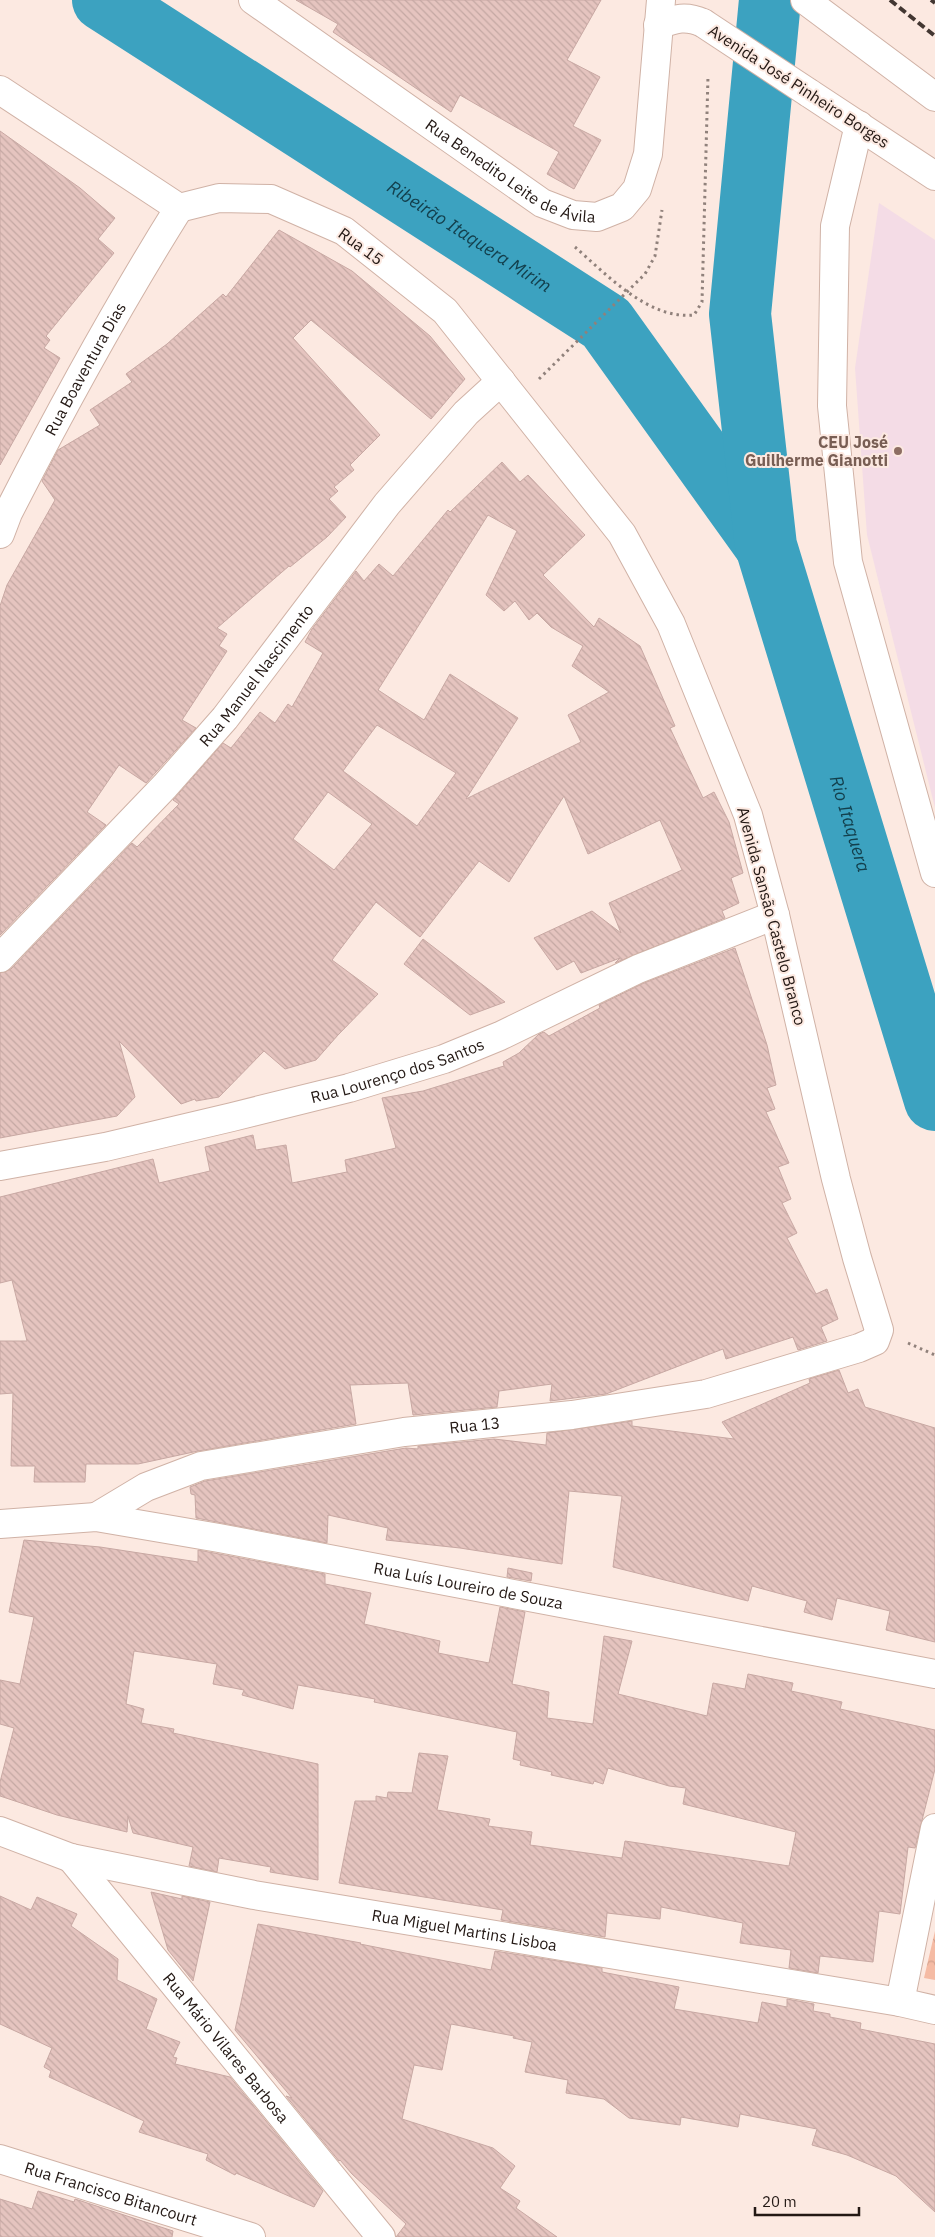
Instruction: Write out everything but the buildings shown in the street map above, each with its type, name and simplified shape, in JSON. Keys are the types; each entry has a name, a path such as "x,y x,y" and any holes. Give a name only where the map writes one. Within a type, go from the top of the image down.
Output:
{"street":[{"name":"Rua Benedito Leite de Ávila","path":"254,0 542,203 573,215 597,217 622,207 638,189 648,154 660,13"},
{"path":"810,4 935,97"},
{"name":"Avenida José Pinheiro Borges","path":"660,13 692,18 703,22 935,176"},
{"path":"0,90 178,208"},
{"path":"859,126 835,226 832,406 848,562 935,873"},
{"name":"Rua 15","path":"178,208 219,198 271,199 344,231 445,311 501,381"},
{"name":"Rua Boaventura Dias","path":"3,519 116,310 178,208"},
{"name":"Avenida Sansão Castelo Branco","path":"501,381 622,534 671,624 748,815 775,914 836,1179 879,1330 875,1341 859,1348"},
{"name":"Rua Manuel Nascimento","path":"0,958 165,786 224,718 387,504 466,413 501,381"},
{"name":"Rua Lourenço dos Santos","path":"0,1166 105,1147 232,1117 349,1088 444,1059 500,1036 638,969 775,914"},
{"name":"Rua 13","path":"96,1517 146,1487 201,1466 404,1432 572,1415 706,1394 859,1348"},
{"name":"Rua Luís Loureiro de Souza","path":"0,1524 96,1517 219,1538 935,1674"},
{"path":"900,2002 935,1828"},
{"name":"Rua Miguel Martins Lisboa","path":"0,1831 70,1858 254,1895 900,2002 935,2010"},
{"name":"Rua Mário Vilares Barbosa","path":"70,1858 381,2237"},
{"name":"Rua Francisco Bitancourt","path":"0,2159 251,2237"}],"path":[{"path":"573,215 572,245 627,293 657,308 681,317 694,315 702,302 708,76"},
{"path":"557,362 645,274 655,256 660,235 662,206"}],"shaded area":[{"name":"CEU José Guilherme Gianotti","path":"879,203 935,240 935,808 867,535 855,368"}],"green space":[{"path":"935,1931 935,1980 924,1978"}],"waterway":[{"name":"Ribeirão Itaquera Mirim","path":"103,0 606,323 763,542"},
{"name":"Rio Itaquera","path":"770,0 740,314 766,546 935,1100"}],"railway":[{"path":"890,0 935,36"},
{"path":"931,0 935,3"}],"place":[{"name":"CEU José Guilherme Gianotti","path":"898,451"}]}
